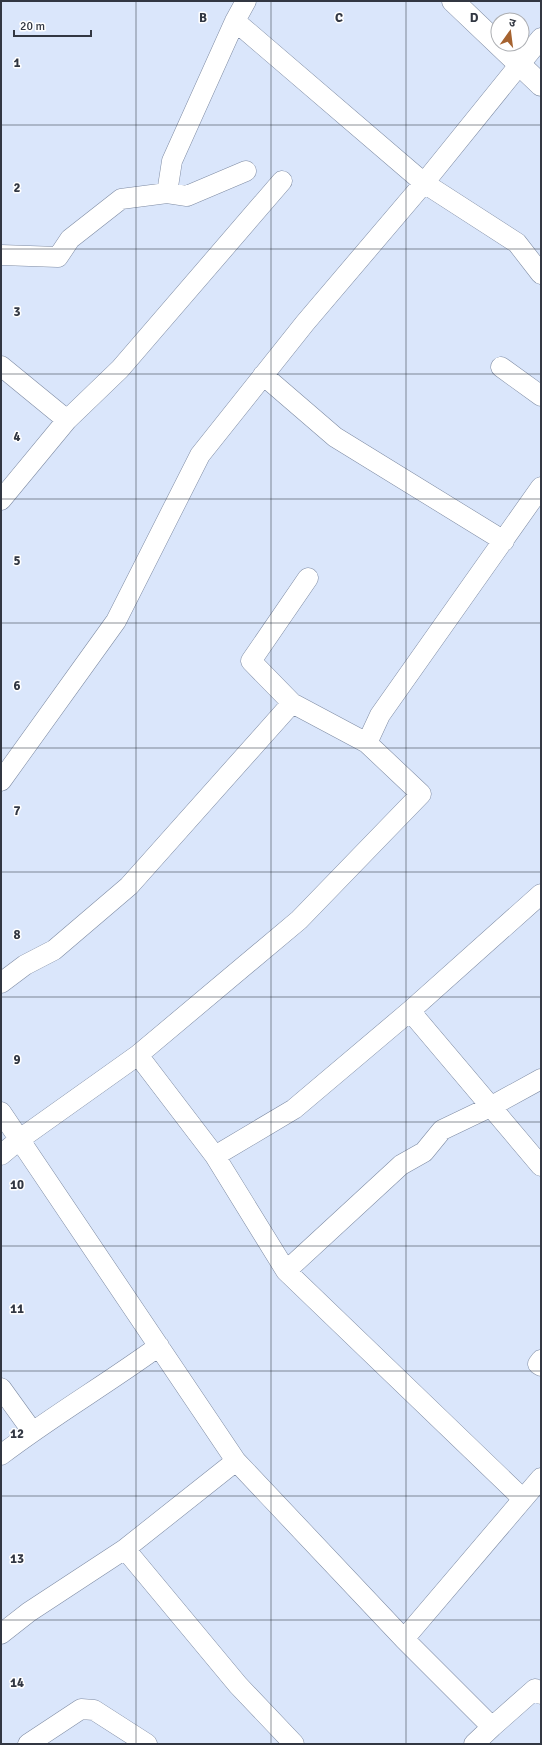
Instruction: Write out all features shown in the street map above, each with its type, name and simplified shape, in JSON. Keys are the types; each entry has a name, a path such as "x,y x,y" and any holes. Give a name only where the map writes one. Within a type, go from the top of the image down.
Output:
{"street":[{"path":"167,193 172,161 235,21 246,1"},
{"path":"453,1 541,85"},
{"path":"235,21 424,183 517,243 541,274"},
{"path":"1,781 116,621 200,455 305,322 424,183 541,38"},
{"path":"1,255 58,257 70,239 121,198 167,193 187,196 246,171"},
{"path":"1,500 67,420 120,369 282,181"},
{"path":"1,366 67,420"},
{"path":"501,367 541,396"},
{"path":"263,376 335,437 504,541"},
{"path":"367,743 380,714 541,487"},
{"path":"1,1154 138,1055 299,920 421,794 367,743 292,703 251,661 308,578"},
{"path":"1,983 25,965 54,950 130,886 292,703"},
{"path":"215,1156 294,1109 410,1011 541,894"},
{"path":"410,1011 541,1166"},
{"path":"138,1055 215,1156 286,1271 523,1499"},
{"path":"286,1271 401,1165 424,1152 442,1130 490,1107 541,1079"},
{"path":"1,1112 236,1460 404,1639 492,1727"},
{"path":"1,1455 32,1431 122,1373 159,1346"},
{"path":"541,1360 538,1364 541,1366"},
{"path":"1,1388 32,1431"},
{"path":"1,1634 29,1612 125,1549 236,1460"},
{"path":"404,1639 541,1478"},
{"path":"125,1549 238,1685 294,1744"},
{"path":"474,1744 535,1689 541,1694"},
{"path":"28,1744 81,1709 94,1710 146,1744"}]}
